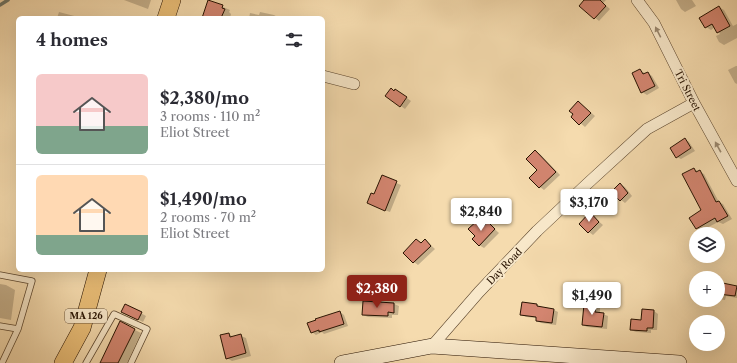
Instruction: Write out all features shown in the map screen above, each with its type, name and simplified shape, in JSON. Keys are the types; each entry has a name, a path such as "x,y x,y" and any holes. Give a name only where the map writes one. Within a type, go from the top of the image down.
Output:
{"main road":[{"path":"167,16 172,0"},
{"name":"MA 126","path":"66,360 82,328 97,272"}],"street":[{"name":"Tri Street","path":"637,0 654,22 694,103 737,181"},
{"path":"325,77 354,84"},
{"name":"Day Road","path":"432,346 484,286 537,231 647,128 694,103"},
{"path":"342,363 432,346 679,363"}],"lane":[{"path":"0,275 32,280 18,329 2,363"},
{"path":"86,363 114,314 147,329 131,363"},
{"path":"0,326 18,329"}],"building":[{"path":"208,0 223,5 222,8 225,9 222,16 203,16"},
{"path":"584,0 600,0 606,6 594,19 579,6"},
{"path":"719,6 730,26 717,33 712,24 705,28 699,18"},
{"path":"640,69 643,74 648,72 655,86 641,93 632,73"},
{"path":"391,88 407,97 400,107 385,96"},
{"path":"578,101 591,113 579,125 571,117 573,114 569,111"},
{"path":"685,138 691,148 676,158 670,148"},
{"path":"535,150 556,172 539,188 529,178 537,170 526,159"},
{"path":"694,168 696,172 700,170 716,202 719,201 728,216 717,222 715,218 699,227 695,227 689,218 701,210 682,174"},
{"path":"382,175 397,181 385,211 367,203 371,193 374,194"},
{"path":"620,183 628,193 620,201 611,192"},
{"path":"590,212 599,222 588,233 579,224"},
{"path":"478,220 484,226 488,222 495,229 479,246 472,239 475,236 468,229"},
{"path":"416,239 421,243 425,239 431,246 413,263 403,253"},
{"path":"725,283 737,286 735,296 725,295"},
{"path":"363,301 394,303 394,313 388,312 388,316 362,315"},
{"path":"522,302 537,304 537,306 554,309 552,323 536,321 536,317 520,315"},
{"path":"125,304 142,312 138,320 121,312"},
{"path":"584,304 596,305 595,312 604,313 602,327 582,325"},
{"path":"642,309 654,310 653,328 647,328 647,331 630,330 631,319 641,320"},
{"path":"340,311 344,324 311,333 307,323"},
{"path":"120,321 135,329 118,363 100,363"},
{"path":"229,333 230,337 241,334 246,353 226,359 220,335"}],"waterway":[{"path":"0,5 8,0"}]}
